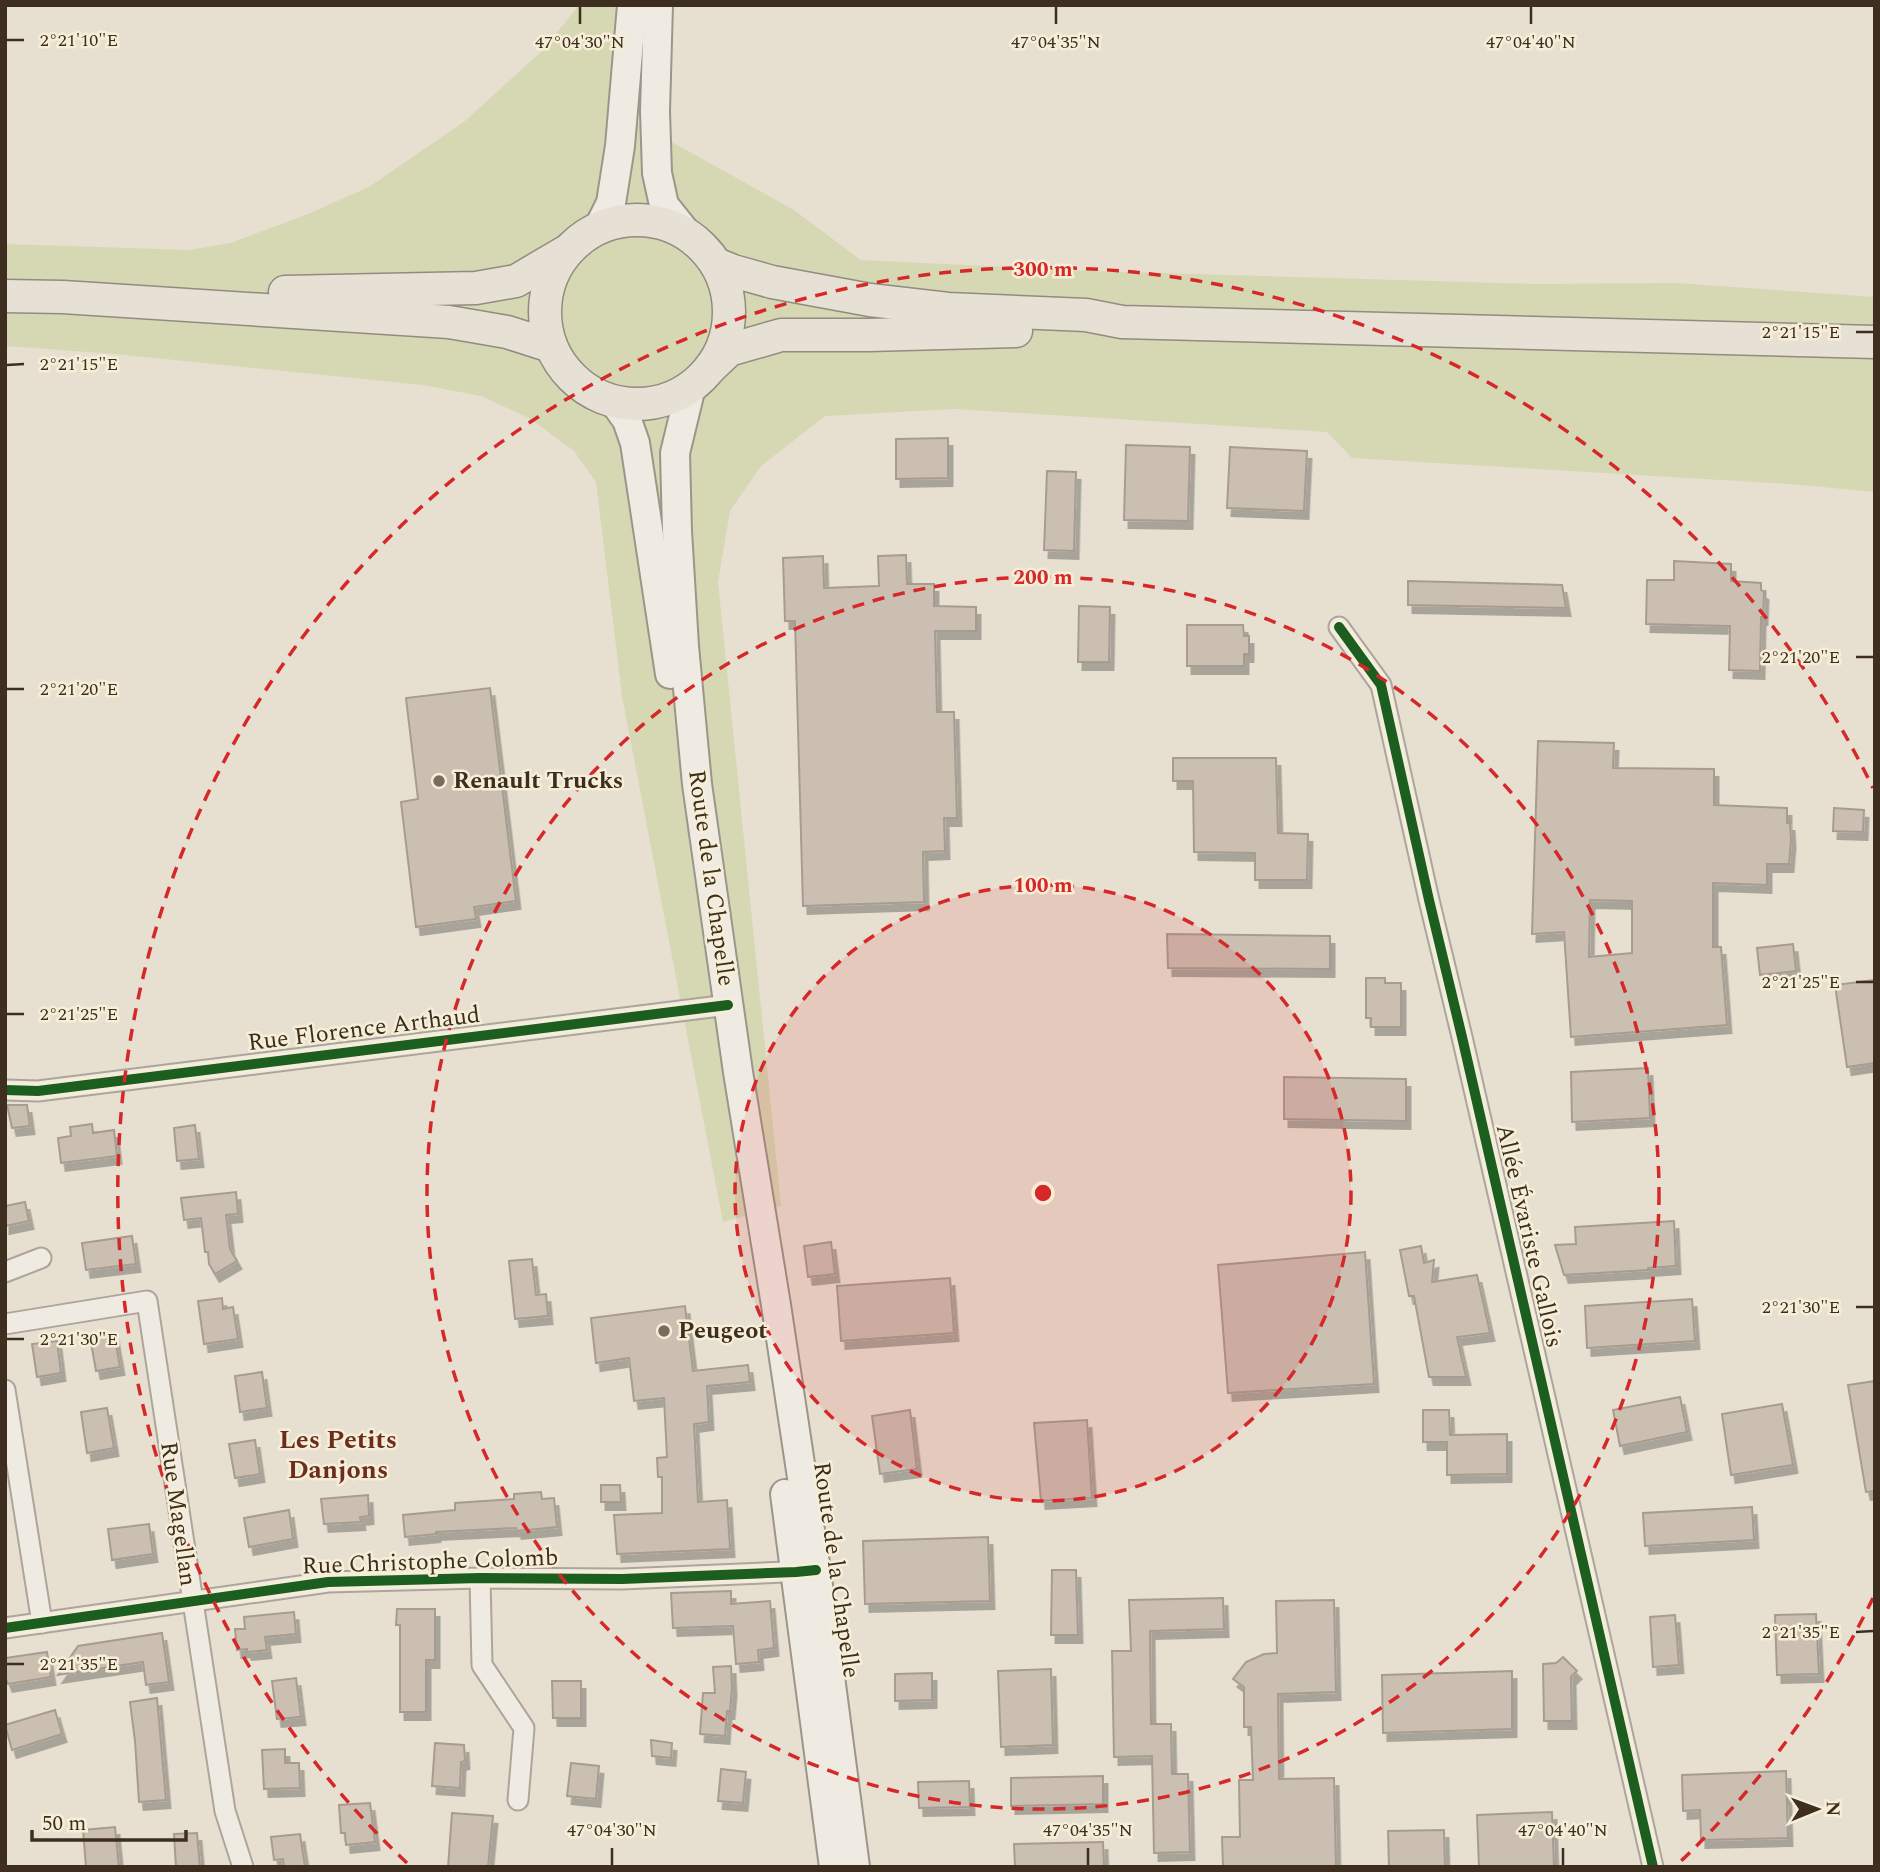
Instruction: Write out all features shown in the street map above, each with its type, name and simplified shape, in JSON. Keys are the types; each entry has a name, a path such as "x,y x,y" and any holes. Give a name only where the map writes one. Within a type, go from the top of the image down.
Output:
{"main road":[{"path":"599,227 611,203 620,146 632,5"},
{"path":"658,5 657,173 664,205 688,235 704,248 716,264 727,289 729,316 724,343 701,377"},
{"path":"5,296 476,288 516,281 566,251 599,227 629,219 660,222 688,235"},
{"path":"566,251 553,272 546,296 545,321 551,346 566,371 587,390 614,402 641,404 667,399 701,377 730,350 781,335 1071,329 1122,322 1875,342"},
{"path":"716,264 772,282 870,300 948,309 1086,315 1122,322"},
{"path":"63,297 449,322 507,332 551,346"},
{"name":"Route de la Chapelle","path":"701,377 675,453 677,531 697,784 722,1006"},
{"name":"Route de la Chapelle","path":"614,402 627,420 641,475 806,1571 855,1867"},
{"name":"Route de la Chapelle","path":"806,1571 834,1867"}],"street":[{"name":"Allée Évariste Gallois","path":"1339,627 1381,685 1653,1867"},
{"name":"Rue Florence Arthaud","path":"5,1090 38,1091 722,1006"},
{"path":"5,1272 41,1258"},
{"name":"Rue Magellan","path":"5,1324 147,1301 225,1811 243,1867"},
{"path":"5,1390 42,1623"},
{"name":"Rue Christophe Colomb","path":"5,1629 328,1581 622,1578 806,1571"},
{"path":"480,1578 482,1665 524,1728 518,1800"}],"green space":[{"path":"579,5 626,5 618,112 794,210 861,260 1091,271 1536,284 1675,283 1875,297 1875,492 1790,484 1352,458 1327,432 955,409 825,416 761,466 730,511 718,582 781,1206 723,1222 622,696 596,482 574,451 529,418 481,396 423,385 115,354 5,346 5,244 190,250 231,243 308,214 369,187 465,121 543,50"}],"building":[{"path":"948,438 948,478 896,479 896,439"},
{"path":"1126,445 1190,447 1188,521 1124,520"},
{"path":"1230,447 1307,451 1304,511 1227,508"},
{"path":"1047,471 1076,472 1074,551 1044,550"},
{"path":"906,555 907,584 934,584 934,606 976,607 976,631 935,631 937,712 954,712 957,818 944,818 945,851 923,852 924,902 803,906 795,621 785,621 783,558 823,556 824,588 879,586 878,556"},
{"path":"1674,561 1731,564 1731,581 1761,583 1761,590 1764,592 1760,671 1729,670 1730,626 1646,624 1647,580 1674,580"},
{"path":"1408,581 1562,585 1566,608 1408,605"},
{"path":"1079,606 1110,607 1109,662 1078,662"},
{"path":"1187,625 1243,625 1244,636 1249,636 1249,654 1244,654 1244,666 1187,666"},
{"path":"490,688 516,901 474,907 476,919 416,927 401,802 418,799 406,698"},
{"path":"1538,741 1614,743 1613,768 1714,769 1714,805 1787,808 1791,840 1789,864 1767,864 1767,885 1713,883 1713,947 1721,947 1727,1025 1571,1037 1564,932 1532,934","holes":["1590,900 1632,901 1632,953 1589,957"]},
{"path":"1173,758 1276,758 1278,833 1308,834 1307,880 1255,880 1255,853 1194,852 1193,781 1173,781"},
{"path":"1834,808 1864,810 1863,832 1833,831"},
{"path":"1167,934 1330,936 1330,969 1168,968"},
{"path":"1793,944 1796,971 1760,975 1757,948"},
{"path":"1366,978 1385,978 1385,983 1401,983 1401,1027 1371,1027 1371,1018 1366,1018"},
{"path":"1875,980 1875,1063 1847,1067 1835,985"},
{"path":"1648,1068 1650,1118 1572,1122 1571,1072"},
{"path":"1284,1077 1406,1079 1406,1121 1284,1119"},
{"path":"7,1105 27,1105 30,1126 12,1128"},
{"path":"92,1124 93,1133 114,1130 117,1156 61,1163 58,1138 71,1136 70,1127"},
{"path":"195,1125 199,1159 177,1161 174,1128"},
{"path":"236,1192 238,1214 226,1215 230,1249 237,1261 215,1274 209,1264 208,1252 205,1252 201,1218 184,1220 181,1198"},
{"path":"25,1202 29,1221 5,1226 5,1206"},
{"path":"1674,1221 1676,1266 1564,1275 1555,1245 1576,1244 1575,1227"},
{"path":"132,1236 136,1264 86,1270 82,1243"},
{"path":"831,1242 835,1274 808,1277 804,1246"},
{"path":"1421,1246 1424,1263 1434,1260 1432,1282 1477,1275 1490,1333 1457,1337 1466,1377 1429,1377 1414,1296 1409,1296 1400,1250"},
{"path":"1365,1252 1374,1384 1228,1393 1218,1265"},
{"path":"532,1259 536,1295 546,1294 548,1316 515,1319 509,1261"},
{"path":"950,1278 954,1333 841,1341 837,1286"},
{"path":"222,1298 223,1309 233,1307 238,1339 204,1344 198,1301"},
{"path":"1692,1299 1695,1341 1587,1348 1585,1306"},
{"path":"685,1306 693,1371 748,1365 750,1382 707,1386 709,1422 694,1424 698,1502 727,1500 730,1549 617,1554 614,1515 662,1513 662,1477 658,1477 657,1458 667,1457 664,1398 634,1401 629,1358 596,1363 591,1318"},
{"path":"114,1333 120,1367 96,1371 90,1337"},
{"path":"57,1341 61,1373 37,1377 32,1344"},
{"path":"262,1372 267,1408 240,1412 235,1376"},
{"path":"1875,1381 1875,1491 1866,1492 1848,1385"},
{"path":"1680,1397 1687,1432 1620,1446 1613,1410"},
{"path":"1782,1404 1793,1465 1731,1475 1722,1414"},
{"path":"107,1408 114,1448 87,1453 81,1412"},
{"path":"910,1410 917,1469 880,1474 872,1416"},
{"path":"1423,1410 1449,1410 1450,1435 1507,1434 1507,1474 1447,1475 1447,1442 1423,1442"},
{"path":"1087,1420 1092,1498 1041,1501 1034,1423"},
{"path":"255,1440 260,1474 235,1478 229,1444"},
{"path":"601,1485 620,1485 621,1502 601,1502"},
{"path":"541,1492 542,1499 554,1498 557,1527 517,1531 516,1528 436,1532 405,1537 403,1515 455,1510 455,1503 514,1499 514,1494"},
{"path":"368,1495 369,1516 360,1517 361,1522 324,1524 321,1499"},
{"path":"1752,1507 1754,1540 1645,1546 1643,1513"},
{"path":"289,1510 293,1539 249,1547 244,1518"},
{"path":"149,1524 153,1554 112,1560 108,1529"},
{"path":"988,1537 990,1601 865,1604 863,1541"},
{"path":"1052,1570 1076,1570 1078,1635 1051,1635"},
{"path":"731,1591 731,1604 770,1601 774,1648 758,1650 759,1662 736,1664 733,1626 673,1628 671,1593"},
{"path":"1223,1598 1224,1629 1150,1631 1151,1724 1171,1724 1172,1774 1188,1774 1190,1852 1154,1853 1152,1756 1114,1757 1112,1651 1131,1651 1129,1600"},
{"path":"1334,1600 1336,1692 1278,1694 1279,1779 1334,1778 1336,1867 1223,1867 1222,1837 1240,1837 1239,1780 1253,1780 1251,1727 1244,1727 1244,1687 1233,1679 1246,1662 1264,1654 1277,1653 1276,1601"},
{"path":"397,1609 435,1609 435,1660 426,1660 426,1712 400,1712 400,1625 396,1625"},
{"path":"294,1612 296,1634 265,1637 267,1650 237,1650 235,1629 245,1629 244,1617"},
{"path":"1816,1614 1819,1674 1777,1675 1775,1615"},
{"path":"1675,1615 1679,1665 1653,1667 1650,1617"},
{"path":"162,1633 169,1682 146,1685 143,1662 58,1675 78,1646"},
{"path":"47,1652 51,1677 8,1684 5,1658"},
{"path":"1563,1657 1577,1671 1571,1677 1572,1721 1544,1721 1543,1664 1556,1663"},
{"path":"731,1666 732,1688 725,1736 700,1734 703,1693 715,1693 713,1667"},
{"path":"1051,1669 1053,1745 1001,1747 998,1671"},
{"path":"1512,1671 1512,1729 1383,1733 1382,1675"},
{"path":"932,1673 932,1700 895,1701 895,1674"},
{"path":"296,1678 301,1717 277,1719 272,1681"},
{"path":"552,1681 581,1681 581,1718 553,1718"},
{"path":"157,1698 166,1800 139,1802 130,1702"},
{"path":"55,1710 62,1734 12,1750 5,1725"},
{"path":"651,1740 672,1743 671,1758 652,1756"},
{"path":"435,1743 464,1745 465,1761 461,1762 460,1788 432,1786"},
{"path":"285,1749 285,1763 299,1763 300,1788 264,1789 262,1750"},
{"path":"571,1763 599,1766 596,1799 567,1796"},
{"path":"721,1769 746,1772 743,1803 718,1801"},
{"path":"1786,1771 1788,1838 1701,1840 1700,1810 1683,1811 1682,1775"},
{"path":"1103,1776 1103,1804 1011,1806 1011,1778"},
{"path":"969,1781 970,1807 919,1808 918,1782"},
{"path":"370,1803 375,1842 346,1845 345,1833 341,1833 339,1805"},
{"path":"1552,1812 1554,1867 1479,1867 1477,1815"},
{"path":"452,1813 493,1816 488,1867 448,1867"},
{"path":"115,1827 119,1867 86,1867 83,1830"},
{"path":"1444,1830 1445,1867 1389,1867 1388,1831"},
{"path":"197,1833 200,1867 176,1867 174,1834"},
{"path":"300,1834 305,1867 284,1867 283,1859 274,1860 271,1837"},
{"path":"1103,1842 1104,1867 1015,1867 1014,1844"}],"cycle path":[{"path":"1339,627 1381,685 1653,1867"},
{"path":"5,1090 38,1091 728,1005"},
{"path":"5,1628 328,1582 480,1578 622,1579 816,1570"}],"place":[{"name":"Renault Trucks","path":"439,781"},
{"name":"Peugeot","path":"664,1331"}],"district":[{"name":"Les Petits Danjons","path":"338,1455"}]}
